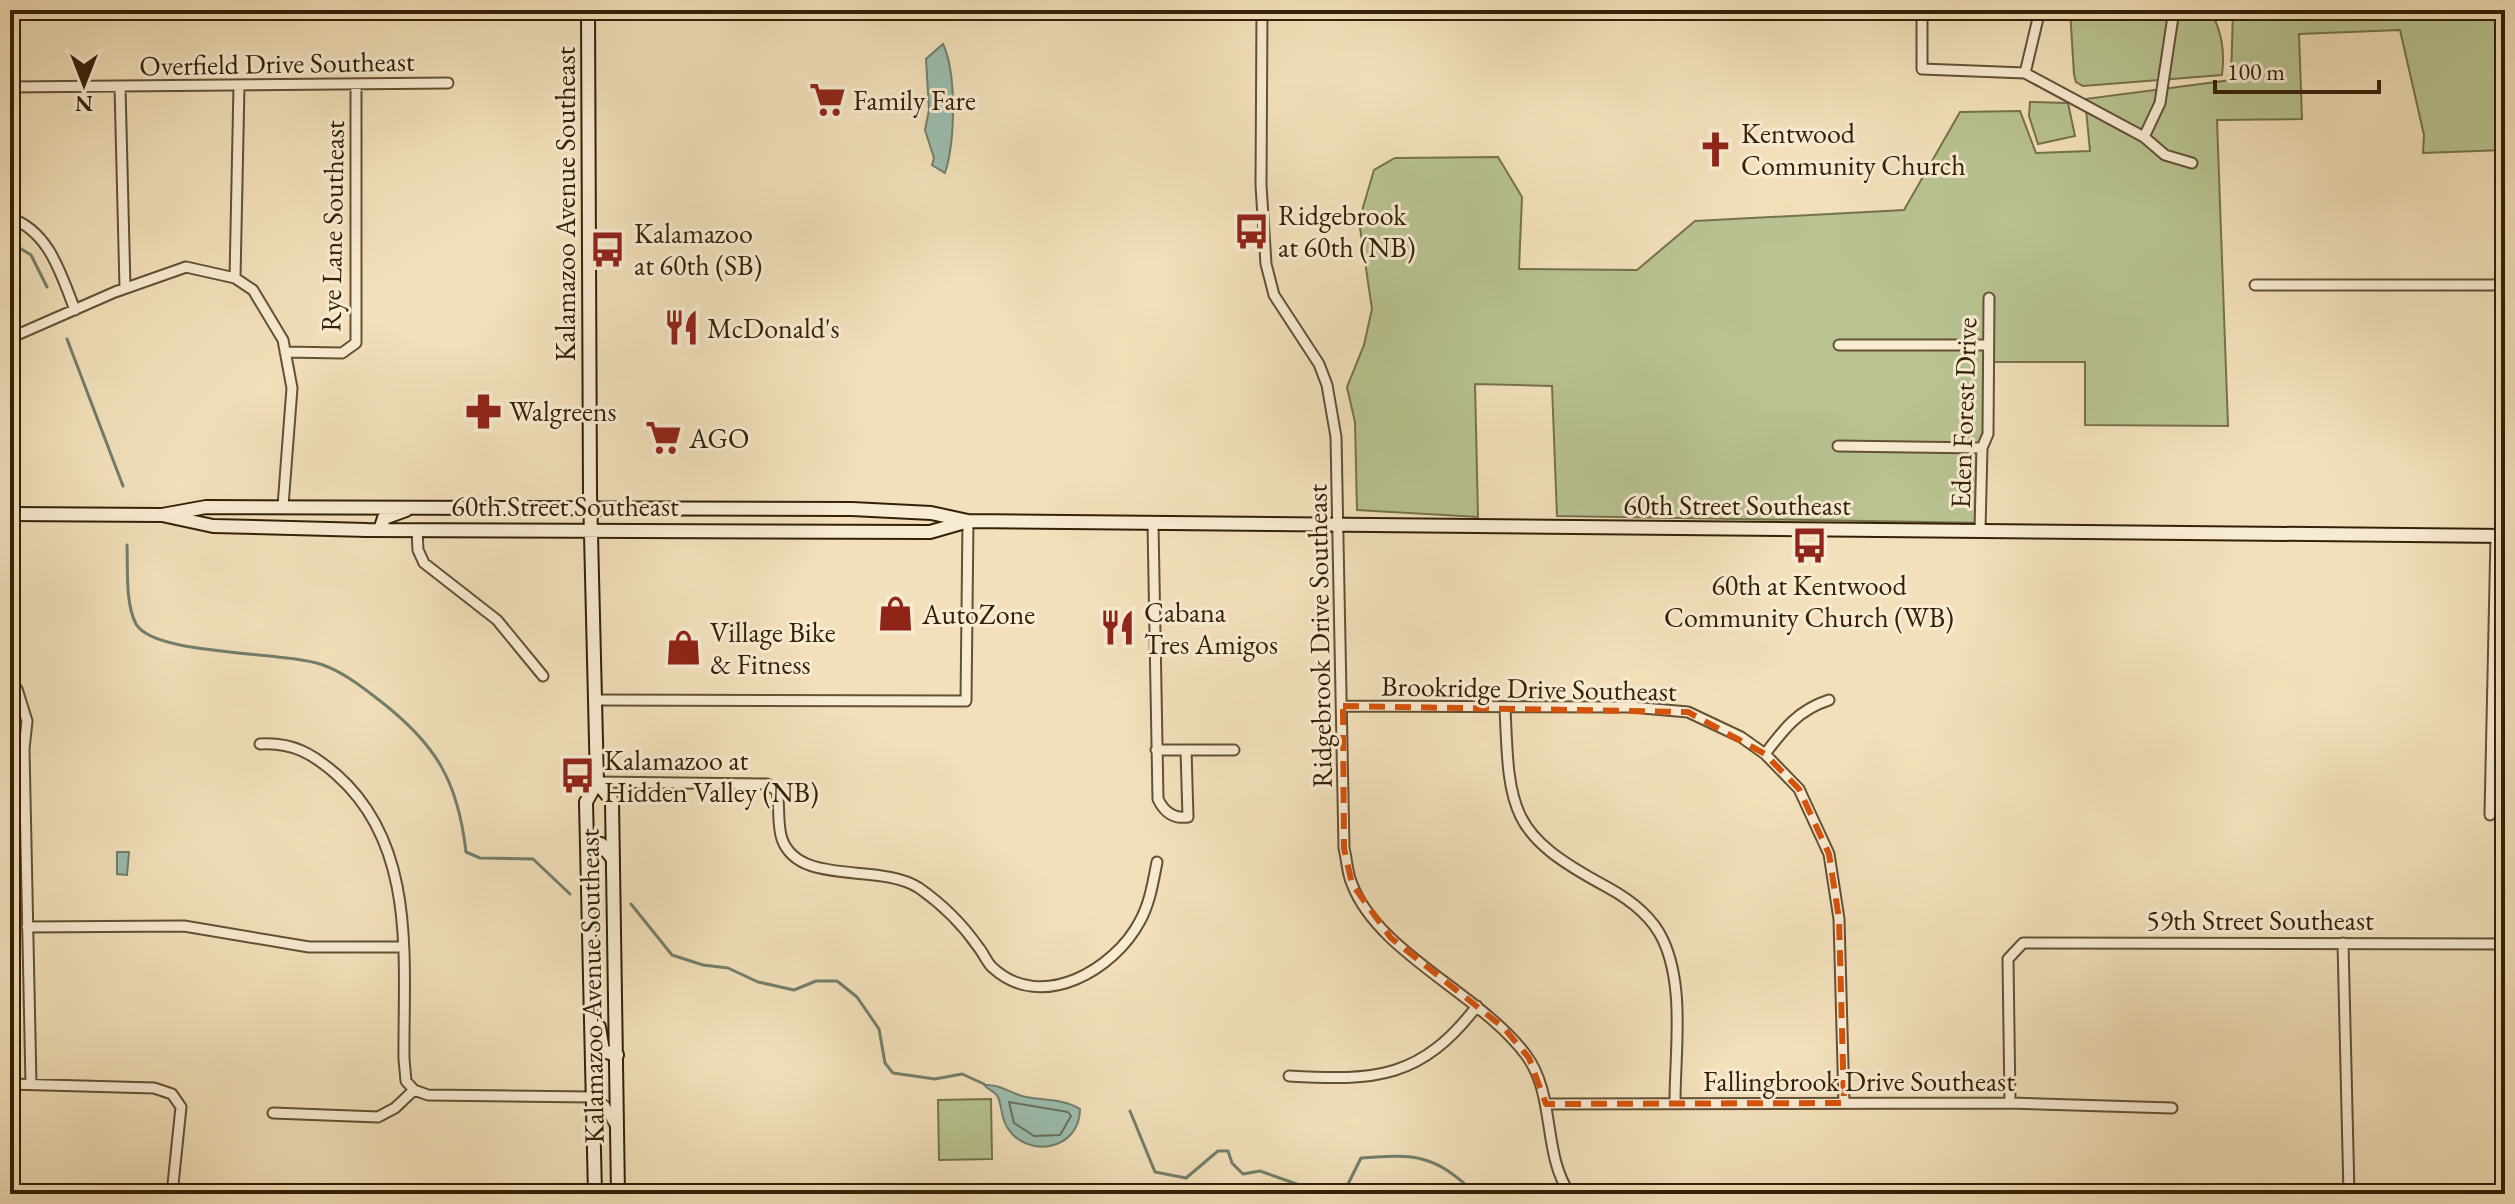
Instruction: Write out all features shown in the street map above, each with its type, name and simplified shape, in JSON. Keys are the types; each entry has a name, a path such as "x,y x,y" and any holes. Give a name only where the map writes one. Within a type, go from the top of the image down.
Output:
{"main road":[{"name":"Kalamazoo Avenue Southeast","path":"588,10 590,506 597,782 586,802 595,1194"},
{"path":"380,530 384,518 420,505"},
{"name":"60th Street Southeast","path":"10,514 162,515 206,507 590,506 795,508 931,513 968,521 1153,524 2500,536"},
{"path":"774,531 788,524 795,508"},
{"name":"60th Street Southeast","path":"162,515 213,526 380,530 930,532 968,521"},
{"name":"Kalamazoo Avenue Southeast","path":"597,782 612,801 618,1194"},
{"path":"587,843 601,844 613,859"},
{"path":"590,965 598,983 601,1048 607,1054 617,1055"}],"street":[{"path":"10,11 57,10"},
{"name":"Ridgebrook Drive Southeast","path":"1262,10 1262,235 1274,295 1319,364 1327,385 1336,437 1344,848 1352,884 1371,917 1391,938 1504,1028 1529,1058 1546,1104 1562,1182 1570,1194"},
{"path":"1922,10 1922,69 2025,73 2144,137 2165,155 2192,163"},
{"path":"2025,73 2040,10"},
{"path":"2144,137 2160,103 2174,10"},
{"name":"Overfield Drive Southeast","path":"10,87 448,83"},
{"name":"Rye Lane Southeast","path":"285,352 342,353 356,343 356,85"},
{"path":"235,278 239,86"},
{"path":"120,87 125,288"},
{"path":"10,218 24,222 42,239 75,310"},
{"path":"10,338 125,288 186,267 235,278 253,290 283,340 292,388 283,506"},
{"path":"2255,285 2505,285"},
{"name":"Eden Forest Drive","path":"1980,530 1982,448 1988,434 1989,298"},
{"path":"1839,345 1988,345"},
{"path":"1838,446 1982,448"},
{"path":"595,700 966,701 968,521"},
{"path":"1153,524 1158,799 1162,808 1181,818 1188,817 1186,750"},
{"path":"417,530 418,550 424,563 497,620 543,676"},
{"path":"2490,815 2500,536"},
{"path":"10,685 17,689 27,721 24,749 31,1084"},
{"path":"1765,754 1801,712 1829,700"},
{"name":"Brookridge Drive Southeast","path":"1343,706 1631,707 1688,712 1741,737 1765,754 1799,789 1829,854 1839,919 1844,1103"},
{"path":"1505,707 1507,768 1512,797 1524,826 1552,856 1624,896 1648,918 1663,939 1674,972 1675,1102"},
{"path":"260,744 284,743 308,752 346,784 365,808 387,847 399,884 404,1059 406,1081 414,1090 428,1095 592,1097 605,1106 617,1130"},
{"path":"1156,750 1234,750"},
{"path":"597,782 767,784 777,791 781,836 788,850 805,864 825,871 897,876 944,907 993,968 1014,980 1040,986 1064,985 1098,970 1140,922 1157,862"},
{"path":"27,927 184,926 309,947 403,947"},
{"name":"59th Street Southeast","path":"2010,1103 2008,959 2016,949 2033,941 2504,944"},
{"path":"2343,943 2349,1194"},
{"path":"2504,944 2505,989"},
{"path":"1289,1076 1343,1079 1395,1073 1431,1055 1459,1030 1477,1006"},
{"path":"10,1084 154,1088 172,1094 181,1107 172,1194"},
{"path":"273,1113 378,1117 395,1108 414,1090"},
{"name":"Fallingbrook Drive Southeast","path":"1546,1104 2010,1103 2172,1108"}],"highlighted area":[{"path":"1343,706 1688,712 1765,754 1799,789 1829,854 1839,919 1844,1103 1546,1104 1529,1058 1504,1028 1391,938 1352,884 1344,848"}],"green space":[{"path":"2070,10 2210,10 2222,42 2222,75 2083,86 2076,82 2074,74"},
{"path":"2233,10 2505,10 2505,150 2423,153 2424,135 2400,30 2299,34 2302,119 2217,120 2228,426 2085,425 2085,362 1984,362 1985,523 1557,516 1552,386 1475,384 1478,517 1357,510 1355,422 1347,387 1364,345 1372,309 1359,221 1374,170 1395,158 1498,157 1522,197 1519,269 1637,270 1695,221 1904,210 1960,112 2020,111 2036,153 2090,151 2085,99 2231,80"},
{"path":"2030,102 2068,103 2075,136 2038,144 2029,116"},
{"path":"991,1099 992,1159 939,1160 938,1100"},
{"path":"1643,1187 2255,1191 2255,1194 1652,1194"}],"water":[{"path":"943,44 951,72 953,108 951,144 945,173 932,165 934,158 925,130 929,110 926,59"},
{"path":"117,852 129,852 127,875 117,874"},
{"path":"984,1085 1022,1096 1073,1105 1080,1109 1078,1123 1062,1142 1051,1146 1026,1144 1007,1127 998,1097"}],"waterway":[{"path":"10,242 31,255 47,287"},
{"path":"67,339 123,486"},
{"path":"127,545 132,616 148,634 167,642 193,647 305,661 323,665 345,676 399,716 416,732 441,766 457,804 466,852 480,858 533,859 570,894"},
{"path":"631,904 672,955 703,965 728,968 758,982 794,990 816,981 837,981 857,997 879,1029 885,1063 893,1073 935,1079 962,1074 984,1084"},
{"path":"1130,1111 1155,1172 1186,1178 1218,1151 1228,1151 1232,1163 1243,1174 1260,1171 1325,1194"},
{"path":"1343,1194 1361,1158 1396,1156 1436,1164 1476,1194"}],"place":[{"name":"Family Fare","path":"827,100"},
{"name":"Kentwood Community Church","path":"1715,149"},
{"name":"Ridgebrook at 60th (NB)","path":"1252,231"},
{"name":"Kalamazoo at 60th (SB)","path":"608,249"},
{"name":"McDonald's","path":"681,328"},
{"name":"Walgreens","path":"483,411"},
{"name":"AGO","path":"663,438"},
{"name":"60th at Kentwood Community Church (WB)","path":"1809,545"},
{"name":"AutoZone","path":"896,614"},
{"name":"Cabana Tres Amigos","path":"1118,628"},
{"name":"Village Bike & Fitness","path":"684,648"},
{"name":"Kalamazoo at Hidden Valley (NB)","path":"578,776"}]}
